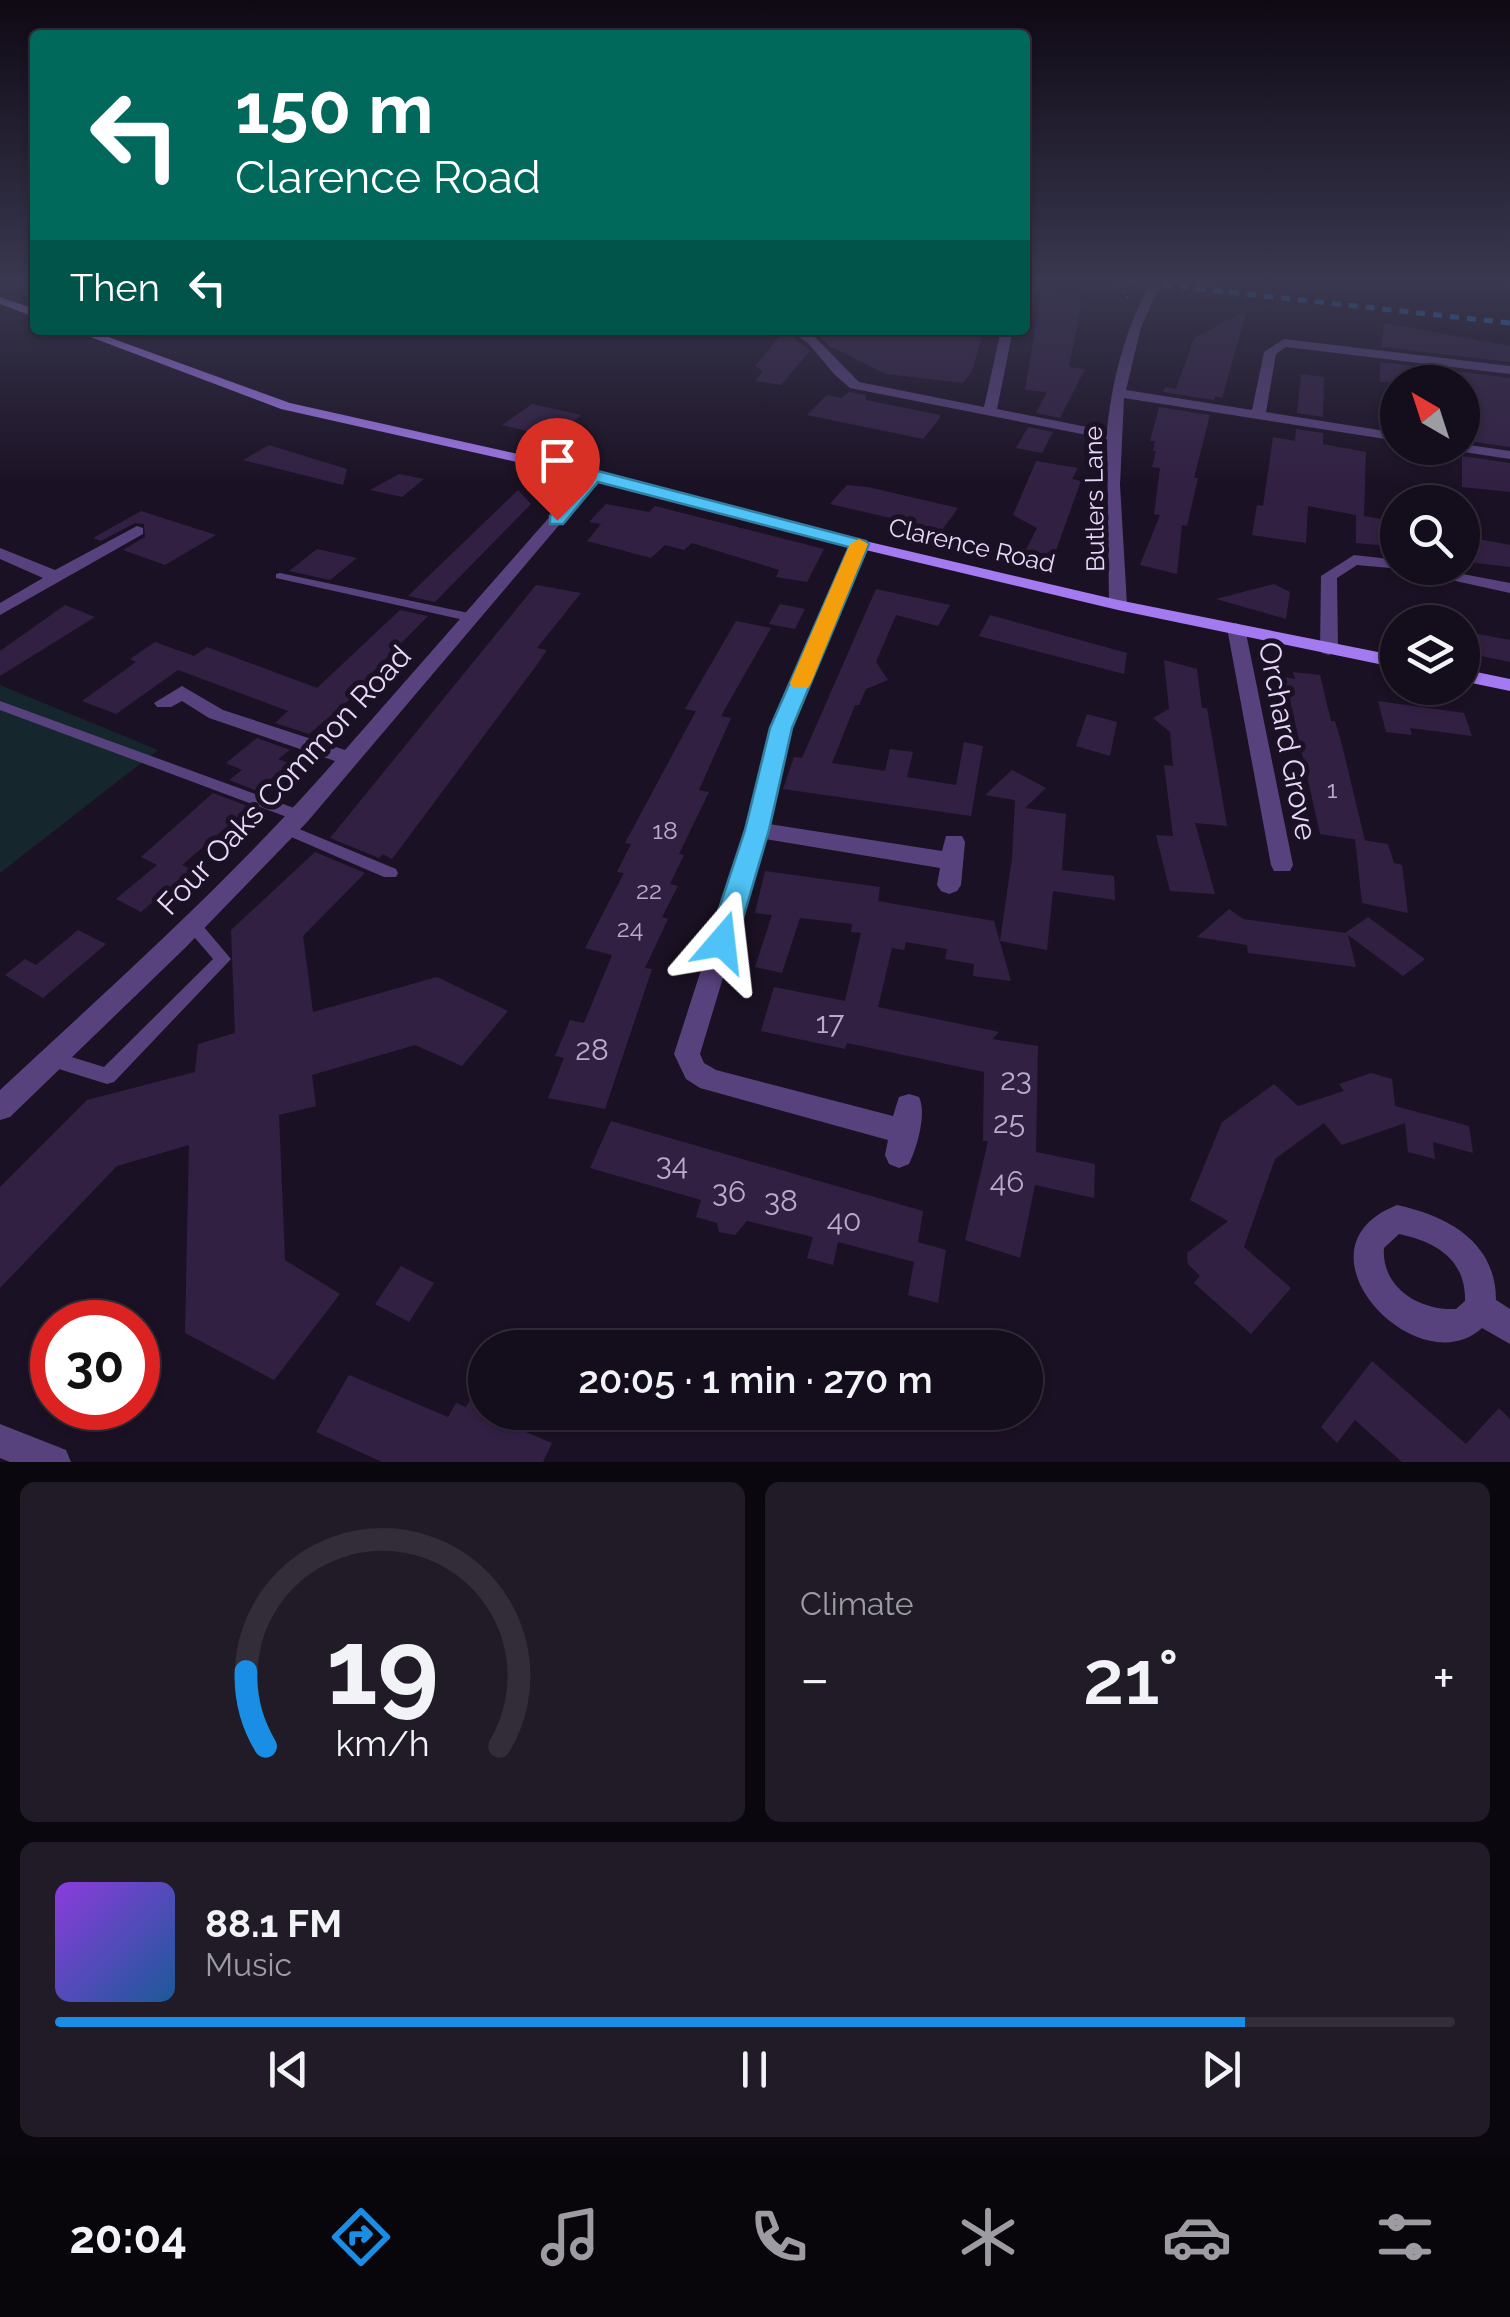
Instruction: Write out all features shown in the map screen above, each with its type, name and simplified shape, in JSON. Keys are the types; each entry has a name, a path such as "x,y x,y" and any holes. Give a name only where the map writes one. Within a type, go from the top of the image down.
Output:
{"street":[{"name":"Clarence Road","path":"131,349 286,406 594,476 1118,605 1380,659"},
{"path":"823,349 832,368 856,386 1112,436"},
{"path":"990,412 1003,349"},
{"name":"Butlers Lane","path":"1118,605 1112,436 1130,349"},
{"path":"1258,416 1270,352 1274,349"},
{"path":"1336,349 1510,370"},
{"path":"1118,393 1380,435"},
{"path":"1480,451 1510,455"},
{"name":"Four Oaks Common Road","path":"0,1108 192,925 293,822 594,476"},
{"path":"0,610 137,531"},
{"path":"860,544 781,728 757,830 687,1054 695,1070 709,1080 904,1131"},
{"path":"0,553 56,577"},
{"path":"1329,649 1329,576 1354,560 1380,563"},
{"path":"1480,582 1510,588"},
{"name":"Orchard Grove","path":"1236,628 1282,865"},
{"path":"1480,679 1510,685"},
{"path":"181,691 216,714 350,759"},
{"path":"757,830 951,863"},
{"path":"1481,1308 1510,1328"},
{"path":"0,1440 54,1462"}],"lane":[{"path":"280,576 474,618"},
{"path":"0,706 293,822 390,874"},
{"path":"52,1058 107,1076 224,959 192,925"}],"shaded area":[{"path":"0,685 158,750 0,873"}],"building":[{"path":"769,349 810,351 781,385 755,381 763,371 755,366"},
{"path":"836,349 978,349 972,371 963,383 886,374"},
{"path":"1032,349 1072,349 1069,367 1085,369 1060,418 1036,413 1047,392 1025,390"},
{"path":"1190,349 1236,349 1222,398 1163,392 1165,387 1176,389"},
{"path":"1400,349 1510,349 1510,362"},
{"path":"1301,374 1324,377 1323,417 1297,413"},
{"path":"1480,374 1510,378 1510,447 1480,443"},
{"path":"849,392 866,395 866,400 940,415 939,419 923,439 807,415 827,395 841,398"},
{"path":"532,404 581,415 552,437 502,425"},
{"path":"1159,407 1210,415 1187,526 1182,525 1177,574 1140,565 1160,515 1154,514 1160,468 1152,467 1156,451 1155,441 1150,441"},
{"path":"1028,427 1053,432 1042,453 1016,448"},
{"path":"1296,429 1323,433 1323,444 1366,452 1364,516 1380,519 1380,545 1356,543 1356,515 1308,506 1306,543 1252,535 1257,505 1263,506 1273,437 1295,441"},
{"path":"269,445 347,469 343,485 243,460"},
{"path":"1480,459 1510,463 1510,492 1462,485 1462,465 1480,465"},
{"path":"1036,461 1078,468 1072,479 1081,481 1054,556 1026,550 1037,528 1013,515"},
{"path":"399,474 424,479 402,497 370,490"},
{"path":"847,485 958,508 942,530 830,504"},
{"path":"518,490 531,504 435,602 408,596"},
{"path":"606,504 649,512 655,506 824,549 807,582 776,577 779,570 692,543 684,550 665,545 651,558 587,541 601,524 589,522"},
{"path":"141,511 216,535 165,565 123,550 145,537 144,524 135,523 101,541 93,538"},
{"path":"1480,539 1510,545 1510,567 1480,563"},
{"path":"317,549 357,558 330,580 289,571"},
{"path":"1274,584 1290,592 1286,619 1216,599"},
{"path":"536,585 581,593 537,648 547,650 536,666 392,859 383,854 379,858 330,838"},
{"path":"876,589 950,605 938,626 896,615 876,662 888,680 866,689 859,705 855,705 832,763 885,771 890,749 913,752 907,777 956,785 964,742 983,746 971,816 783,789 794,757 802,758"},
{"path":"780,604 805,609 795,629 769,624"},
{"path":"65,605 95,617 0,676 0,651"},
{"path":"400,610 428,616 369,676 375,678 309,734 275,723 288,711 178,670 116,714 82,701 136,662 130,659 155,642 194,656 207,647 317,688"},
{"path":"990,615 1127,653 1124,674 979,636"},
{"path":"736,621 771,628 721,716 731,718 699,790 709,792 679,854 684,855 670,884 678,886 662,917 668,919 645,968 652,969 605,1109 548,1098 564,1058 555,1056 570,1020 584,1023 612,955 585,948 624,873 617,872 631,844 625,843 696,711 685,709"},
{"path":"1480,634 1510,640 1510,662 1480,656"},
{"path":"1164,660 1197,669 1202,708 1207,708 1227,826 1195,823 1215,894 1170,891 1156,835 1173,836 1164,765 1173,766 1170,732 1153,718 1169,709"},
{"path":"1293,672 1320,675 1365,841 1320,834 1285,677 1295,679"},
{"path":"1378,701 1380,705 1464,713 1472,736 1410,728 1412,735 1386,732"},
{"path":"1087,714 1117,722 1110,756 1076,746"},
{"path":"257,738 290,750 278,759 289,763 257,791 229,780 242,770 226,763"},
{"path":"1012,770 1046,788 1025,808 1066,814 1062,870 1114,876 1115,900 1053,891 1047,950 1000,941 1012,858 1015,800 985,795"},
{"path":"213,793 250,807 182,865 191,869 141,912 116,899 157,865 141,857"},
{"path":"1355,839 1388,844 1394,863 1402,865 1408,913 1362,903"},
{"path":"315,852 365,873 303,936 313,1012 437,977 508,1011 462,1066 415,1045 312,1075 316,1106 279,1115 285,1260 340,1294 274,1380 185,1333 189,1145 117,1166 0,1288 0,1187 87,1100 195,1072 198,1044 235,1033 231,930"},
{"path":"765,871 880,887 878,901 994,921 1011,981 973,976 974,964 945,959 947,949 906,942 904,950 892,948 878,1007 999,1032 992,1039 1038,1046 1036,1152 1095,1164 1094,1198 1035,1185 1020,1258 965,1240 988,1141 983,1141 984,1072 847,1043 845,1049 761,1031 774,987 845,1001 861,933 851,932 852,924 800,918 782,973 755,967 772,915 755,913"},
{"path":"1229,909 1243,919 1345,933 1368,917 1425,959 1403,976 1348,935 1356,967 1248,953 1247,945 1197,937"},
{"path":"78,930 106,944 43,998 5,975 25,959 36,965"},
{"path":"1371,1073 1392,1079 1395,1106 1469,1126 1473,1153 1433,1142 1435,1159 1408,1152 1405,1123 1342,1145 1324,1123 1275,1159 1244,1247 1291,1288 1251,1334 1194,1283 1200,1276 1188,1264 1187,1253 1228,1221 1190,1200 1222,1122 1274,1084 1298,1106 1344,1091 1339,1084"},
{"path":"611,1121 923,1211 918,1242 946,1250 938,1303 908,1295 914,1262 838,1242 833,1265 807,1258 813,1237 747,1221 735,1235 719,1232 717,1223 696,1217 701,1200 590,1168"},
{"path":"401,1266 434,1283 409,1322 375,1304"},
{"path":"1372,1361 1466,1444 1499,1408 1510,1419 1510,1462 1402,1462 1355,1420 1337,1443 1321,1427"},
{"path":"349,1375 448,1417 456,1403 466,1407 468,1403 468,1430 521,1430 552,1443 543,1462 382,1462 316,1432"}],"slow traffic":[{"path":"800,683 859,544"}],"route":[{"path":"557,520 594,476 860,544 781,728 757,830 722,942"}]}
